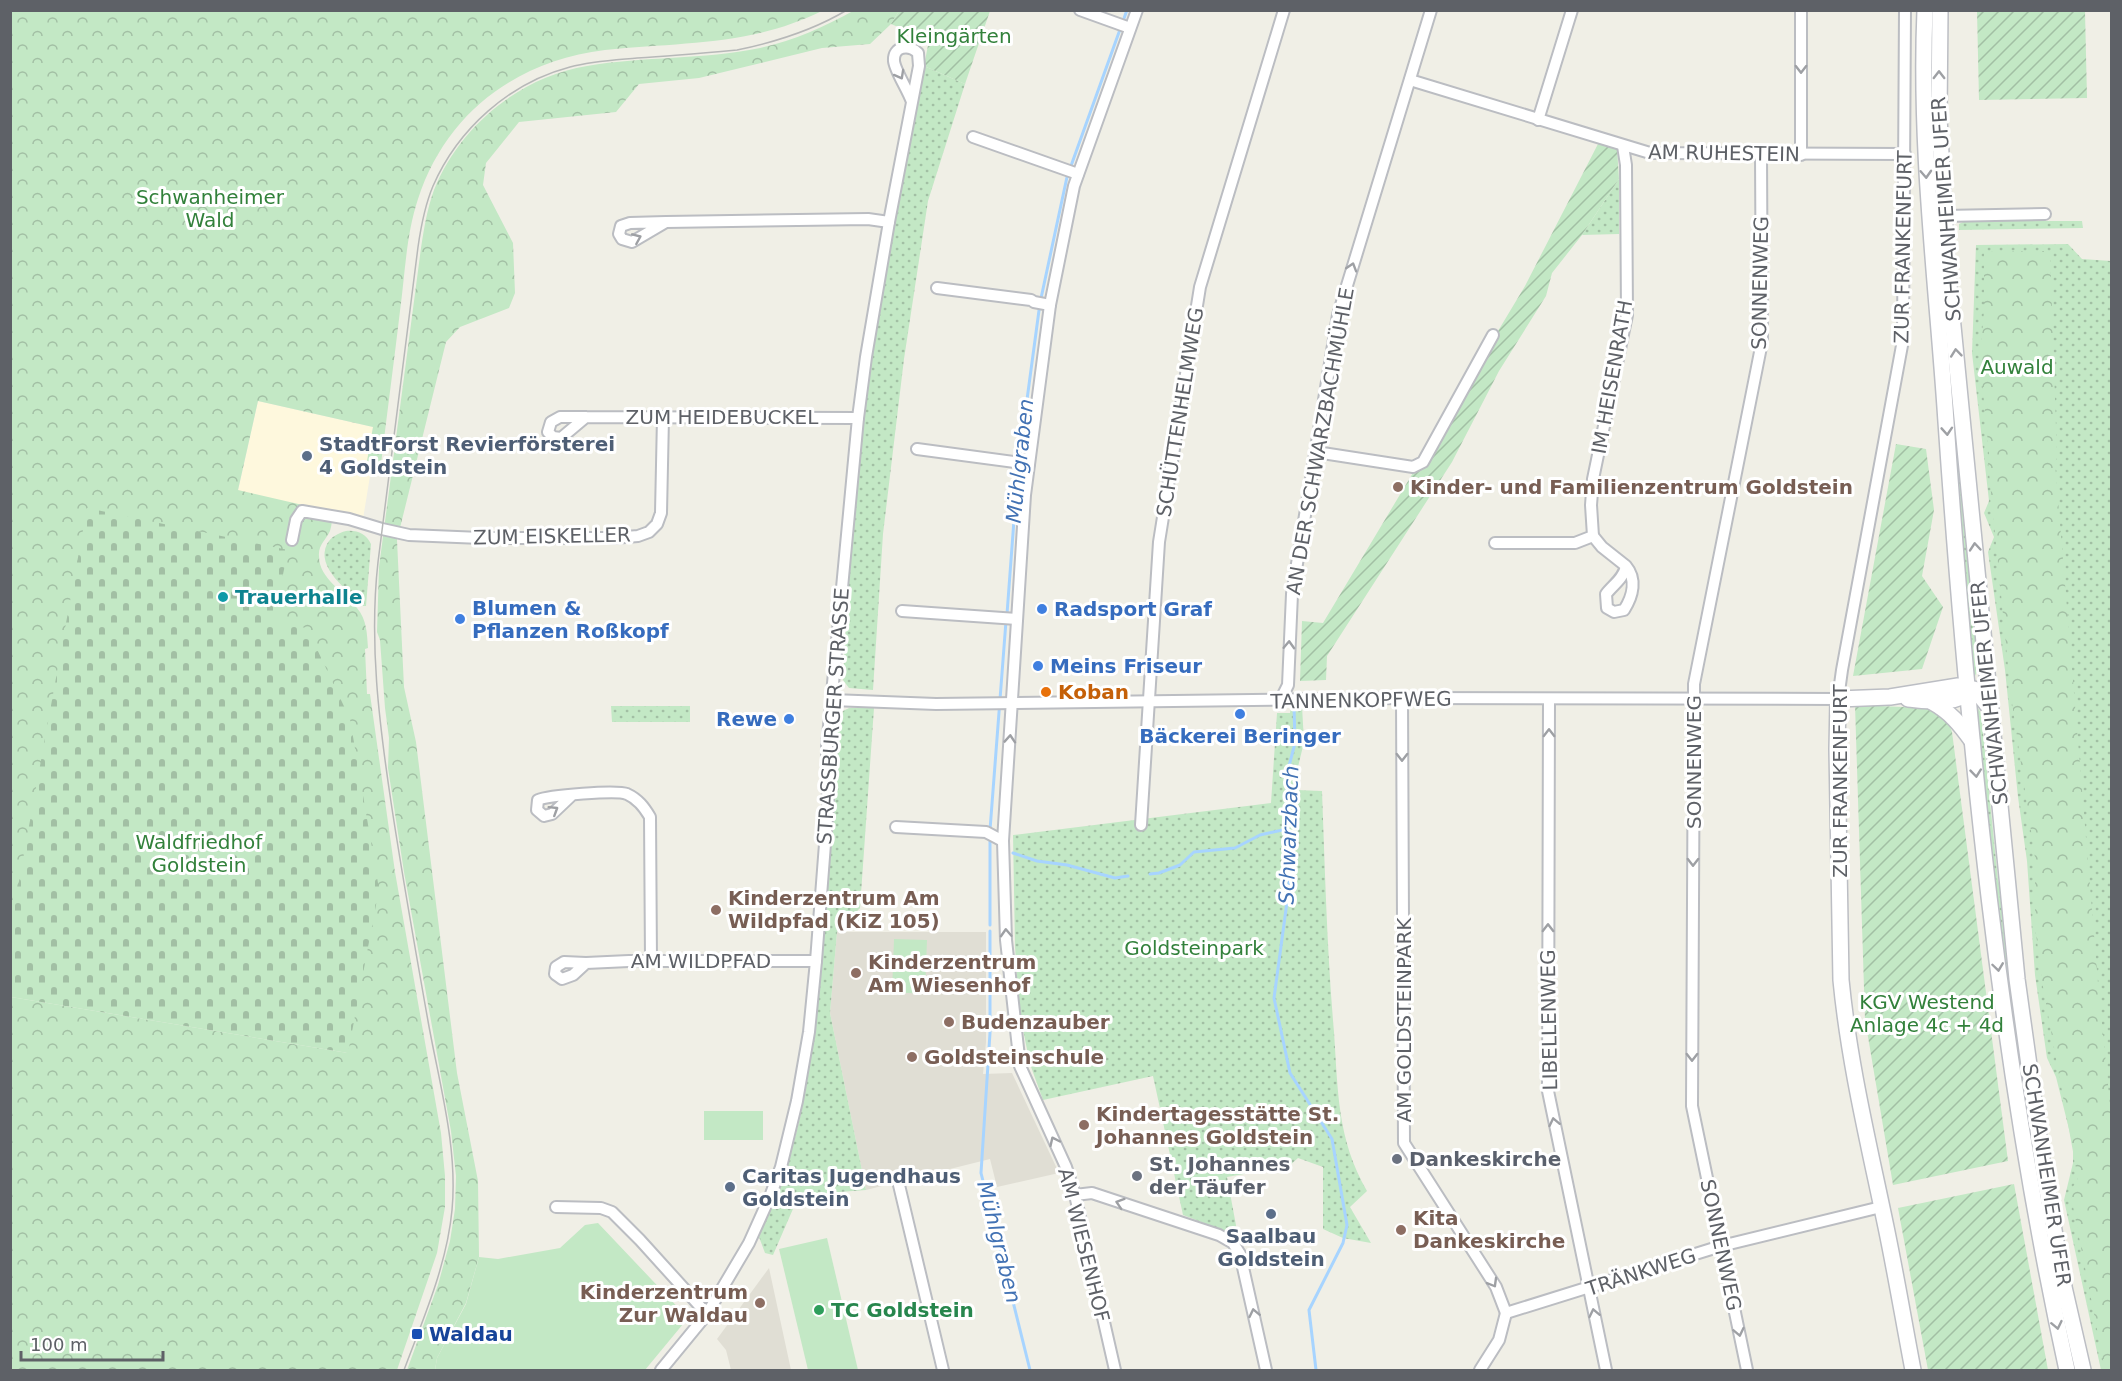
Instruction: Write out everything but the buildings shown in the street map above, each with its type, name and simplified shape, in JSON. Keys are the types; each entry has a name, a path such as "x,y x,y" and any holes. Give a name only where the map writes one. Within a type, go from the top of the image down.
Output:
{"main road":[{"name":"SCHWANHEIMER UFER","path":"1925,10 1923,93 1926,175 1962,634 1970,690 1990,912 2029,1175 2050,1293 2067,1371"},
{"name":"SCHWANHEIMER UFER","path":"1940,10 1939,117 1944,216 2017,979 2032,1096 2064,1287 2083,1371"},
{"path":"1944,687 1955,672 1962,634"},
{"path":"1986,663 1983,674 1970,690 1991,710"},
{"name":"TANNENKOPFWEG","path":"1838,699 1890,697 1944,687 1970,690"},
{"name":"TANNENKOPFWEG","path":"1890,697 1932,702 1956,699 1970,690"},
{"name":"ZUR FRANKENFURT","path":"1838,699 1841,980 1849,1041 1914,1371"},
{"path":"1932,702 1945,709 1956,719 1973,743"}],"street":[{"path":"1080,10 1128,27"},
{"name":"AM WIESENHOF","path":"1115,1371 1075,1196 1066,1167 1020,1065 1006,940 1003,841 1012,702 1010,618 1025,495 1023,463 1043,304 1074,186 1072,172 1128,27 1137,10"},
{"name":"SCHÜTTENHELMWEG","path":"1142,825 1159,542 1200,287 1284,10"},
{"name":"AN DER SCHWARZBACHMÜHLE","path":"1280,701 1288,685 1292,594 1338,315 1431,10"},
{"path":"1538,120 1572,10"},
{"path":"1801,10 1801,155"},
{"name":"ZUR FRANKENFURT","path":"1838,699 1903,340 1905,10"},
{"name":"AM RUHESTEIN","path":"1410,80 1650,153 1905,154"},
{"name":"STRASSBURGER STRASSE","path":"661,1371 707,1314 749,1243 781,1167 804,1066 816,961 828,805 827,747 858,418 889,222 912,102"},
{"path":"973,137 1072,172"},
{"name":"IM HEISENRATH","path":"1593,536 1591,505 1593,479 1627,315 1626,165 1623,146"},
{"name":"SONNENWEG","path":"1747,1371 1692,1106 1694,684 1762,342 1761,155"},
{"path":"1944,216 2045,214"},
{"path":"666,222 868,219 889,222"},
{"path":"938,288 1031,300 1043,304"},
{"path":"1316,452 1413,467 1423,462 1493,335"},
{"name":"ZUM HEIDEBUCKEL","path":"586,417 858,418"},
{"name":"ZUM EISKELLER","path":"292,540 293,528 302,511 349,519 409,535 615,538 638,536 649,532 657,524 661,513 663,417"},
{"path":"917,449 1023,463"},
{"path":"1495,543 1575,543 1593,536 1602,547 1626,566"},
{"path":"902,611 1010,618"},
{"name":"TANNENKOPFWEG","path":"832,700 936,704 1402,699 1838,699"},
{"name":"AM GOLDSTEINPARK","path":"1402,699 1404,1143 1496,1287 1506,1313"},
{"name":"LIBELLENWEG","path":"1549,699 1548,1091 1606,1371"},
{"path":"572,795 625,793 640,803 650,817 651,961"},
{"path":"896,827 986,832 1003,841"},
{"name":"AM WILDPFAD","path":"586,963 816,961"},
{"path":"899,1185 943,1371"},
{"path":"1075,1196 1092,1193 1219,1235 1233,1243 1240,1254 1266,1371"},
{"path":"556,1207 601,1208 612,1212 707,1314"},
{"name":"TRÄNKWEG","path":"1506,1313 1721,1246 1881,1207"},
{"path":"1480,1371 1499,1340 1506,1313"}],"shaded area":[{"name":"StadtForst Revierförsterei 4 Goldstein","path":"258,401 373,427 366,472 370,476 363,519 238,491"},
{"name":"Goldsteinschule","path":"837,932 986,932 986,1042 983,1074 1012,1073 1059,1173 997,1187 990,1159 866,1190 830,1013"},
{"name":"Kinderzentrum Zur Waldau","path":"769,1268 791,1370 731,1370 726,1350 717,1339"}],"green space":[{"name":"Schwanheimer Wald","path":"11,11 822,11 769,31 742,37 605,50 573,56 542,66 514,79 489,96 466,117 430,168 414,213 406,255 381,464 367,461 373,427 258,401 238,490 333,512 330,531 320,549 320,564 333,584 357,608 366,627 367,694 370,694 395,872 441,1133 445,1207 437,1253 397,1370 11,1370 11,997 348,1053 11,925"},
{"path":"853,11 899,11 891,24 870,44 822,48 699,78 639,84 616,112 519,122 486,163 483,185 513,243 515,293 509,308 460,327 446,342 397,540 404,687 416,742 457,1073 478,1181 479,1257 466,1303 437,1358 435,1370 407,1370 438,1285 450,1241 455,1209 456,1176 451,1131 404,872 388,768 389,738 380,640 377,632 379,567 421,248 434,190 445,167 475,126 515,93 538,81 587,66 739,52 760,48 808,33"},
{"name":"Kleingärten","path":"899,11 990,11 965,84 924,66 929,40 891,24"},
{"path":"1977,11 2085,11 2087,98 1979,100"},
{"path":"924,66 965,84 928,201 904,359 883,534 873,690 849,688 843,680 853,516 864,412 887,263"},
{"path":"1599,142 1617,148 1619,179 1582,235 1552,273 1546,296 1499,371 1452,462 1327,656 1326,680 1300,681 1302,621 1323,623 1525,286"},
{"path":"1619,179 1619,234 1582,235"},
{"path":"2013,216 2026,221 2082,221 2083,228 1959,230 1959,224 1971,218"},
{"path":"1939,235 1980,665 1975,676 1973,676"},
{"name":"Auwald","path":"2068,244 2082,259 2111,261 2111,1370 2101,1370 2064,1200 2073,1163 2073,1145 2056,1077 2047,1058 2035,975 2027,861 2005,670 1988,552 1994,537 1984,513 1989,501 1972,353 1976,245"},
{"name":"Auwald","path":"2050,251 2057,457 2055,463 2111,1115 2111,1370 2105,1370 2070,1191 2078,1179 2043,987 2035,926 2035,858 2011,696 1980,359 1984,311 1984,252"},
{"path":"1896,444 1926,449 1934,510 1922,576 1943,607 1922,669 1853,676"},
{"name":"Waldfriedhof Goldstein","path":"87,508 288,550 273,623 307,628 350,719 379,889 348,1053 11,997 11,925"},
{"path":"346,531 361,533 371,544 366,606 363,606 342,586 329,570 326,562 327,544 335,536"},
{"path":"1975,703 1981,713 1998,880 2002,895 2037,1167 2034,1168 2002,962"},
{"name":"KGV Westend Anlage 4c + 4d","path":"1855,705 1927,708 1946,715 1952,732 2008,1161 1893,1185 1865,1019"},
{"path":"611,706 690,706 690,722 612,722"},
{"name":"Goldsteinpark","path":"1302,706 1304,742 1297,771 1297,790 1322,791 1328,942 1338,1094 1344,1133 1357,1172 1367,1191 1350,1207 1371,1243 1343,1238 1323,1229 1323,1167 1298,1158 1289,1166 1227,1177 1238,1236 1183,1215 1153,1076 1043,1100 1030,1064 1019,1010 1015,946 1013,835 1271,803 1277,713 1290,713 1291,707"},
{"path":"849,708 874,708 860,908 837,932 830,1013 866,1190 799,1195 773,1255 765,1253 759,1237 796,1134 807,1081 817,1001 838,729 840,729 843,711"},
{"path":"894,939 927,940 925,994 892,992"},
{"path":"704,1111 763,1111 763,1140 704,1140"},
{"path":"2014,1184 2048,1370 1928,1370 1898,1208"},
{"path":"598,1223 688,1318 645,1370 435,1370 437,1358 466,1304 479,1257 498,1259 560,1248 585,1225"},
{"name":"TC Goldstein","path":"827,1238 858,1370 808,1370 779,1249"}],"waterway":[{"name":"Mühlgraben","path":"1019,459 1040,303 1067,177 1127,10"},
{"name":"Mühlgraben","path":"1007,614 1018,466"},
{"name":"Mühlgraben","path":"990,830 1006,621"},
{"name":"Schwarzbach","path":"1294,706 1295,743 1288,770 1286,809 1289,887 1274,998 1290,1073 1332,1139 1347,1225 1343,1243 1309,1310 1316,1370"},
{"path":"1150,874 1180,865 1194,852 1235,848 1260,835 1287,829"},
{"name":"Mühlgraben","path":"990,836 990,925"},
{"path":"1013,853 1037,861 1067,865 1115,878 1128,876"},
{"name":"Mühlgraben","path":"990,931 990,1033 981,1173 1030,1370"}],"tram line":[{"path":"404,1370 440,1271 449,1231 453,1186 450,1139 391,802 379,712 375,652 375,592 378,562 418,247 428,201 444,165 471,128 488,111 526,84 548,74 595,62 737,50 794,35 847,10"}],"place":[{"name":"StadtForst Revierförsterei 4 Goldstein","path":"307,456"},
{"name":"Kinder- und Familienzentrum Goldstein","path":"1398,487"},
{"name":"Trauerhalle","path":"223,597"},
{"name":"Radsport Graf","path":"1042,609"},
{"name":"Blumen & Pflanzen Roßkopf","path":"460,619"},
{"name":"Meins Friseur","path":"1038,666"},
{"name":"Koban","path":"1046,692"},
{"name":"Bäckerei Beringer","path":"1240,714"},
{"name":"Rewe","path":"789,719"},
{"name":"Kinderzentrum Am Wildpfad (KiZ 105)","path":"716,910"},
{"name":"Kinderzentrum Am Wiesenhof","path":"856,973"},
{"name":"Budenzauber","path":"949,1022"},
{"name":"Goldsteinschule","path":"912,1057"},
{"name":"Kindertagesstätte St. Johannes Goldstein","path":"1084,1125"},
{"name":"Dankeskirche","path":"1397,1159"},
{"name":"St. Johannes der Täufer","path":"1137,1176"},
{"name":"Caritas Jugendhaus Goldstein","path":"730,1187"},
{"name":"Saalbau Goldstein","path":"1271,1214"},
{"name":"Kita Dankeskirche","path":"1401,1230"},
{"name":"Kinderzentrum Zur Waldau","path":"760,1303"},
{"name":"TC Goldstein","path":"819,1310"},
{"name":"Waldau","path":"417,1334"}]}
